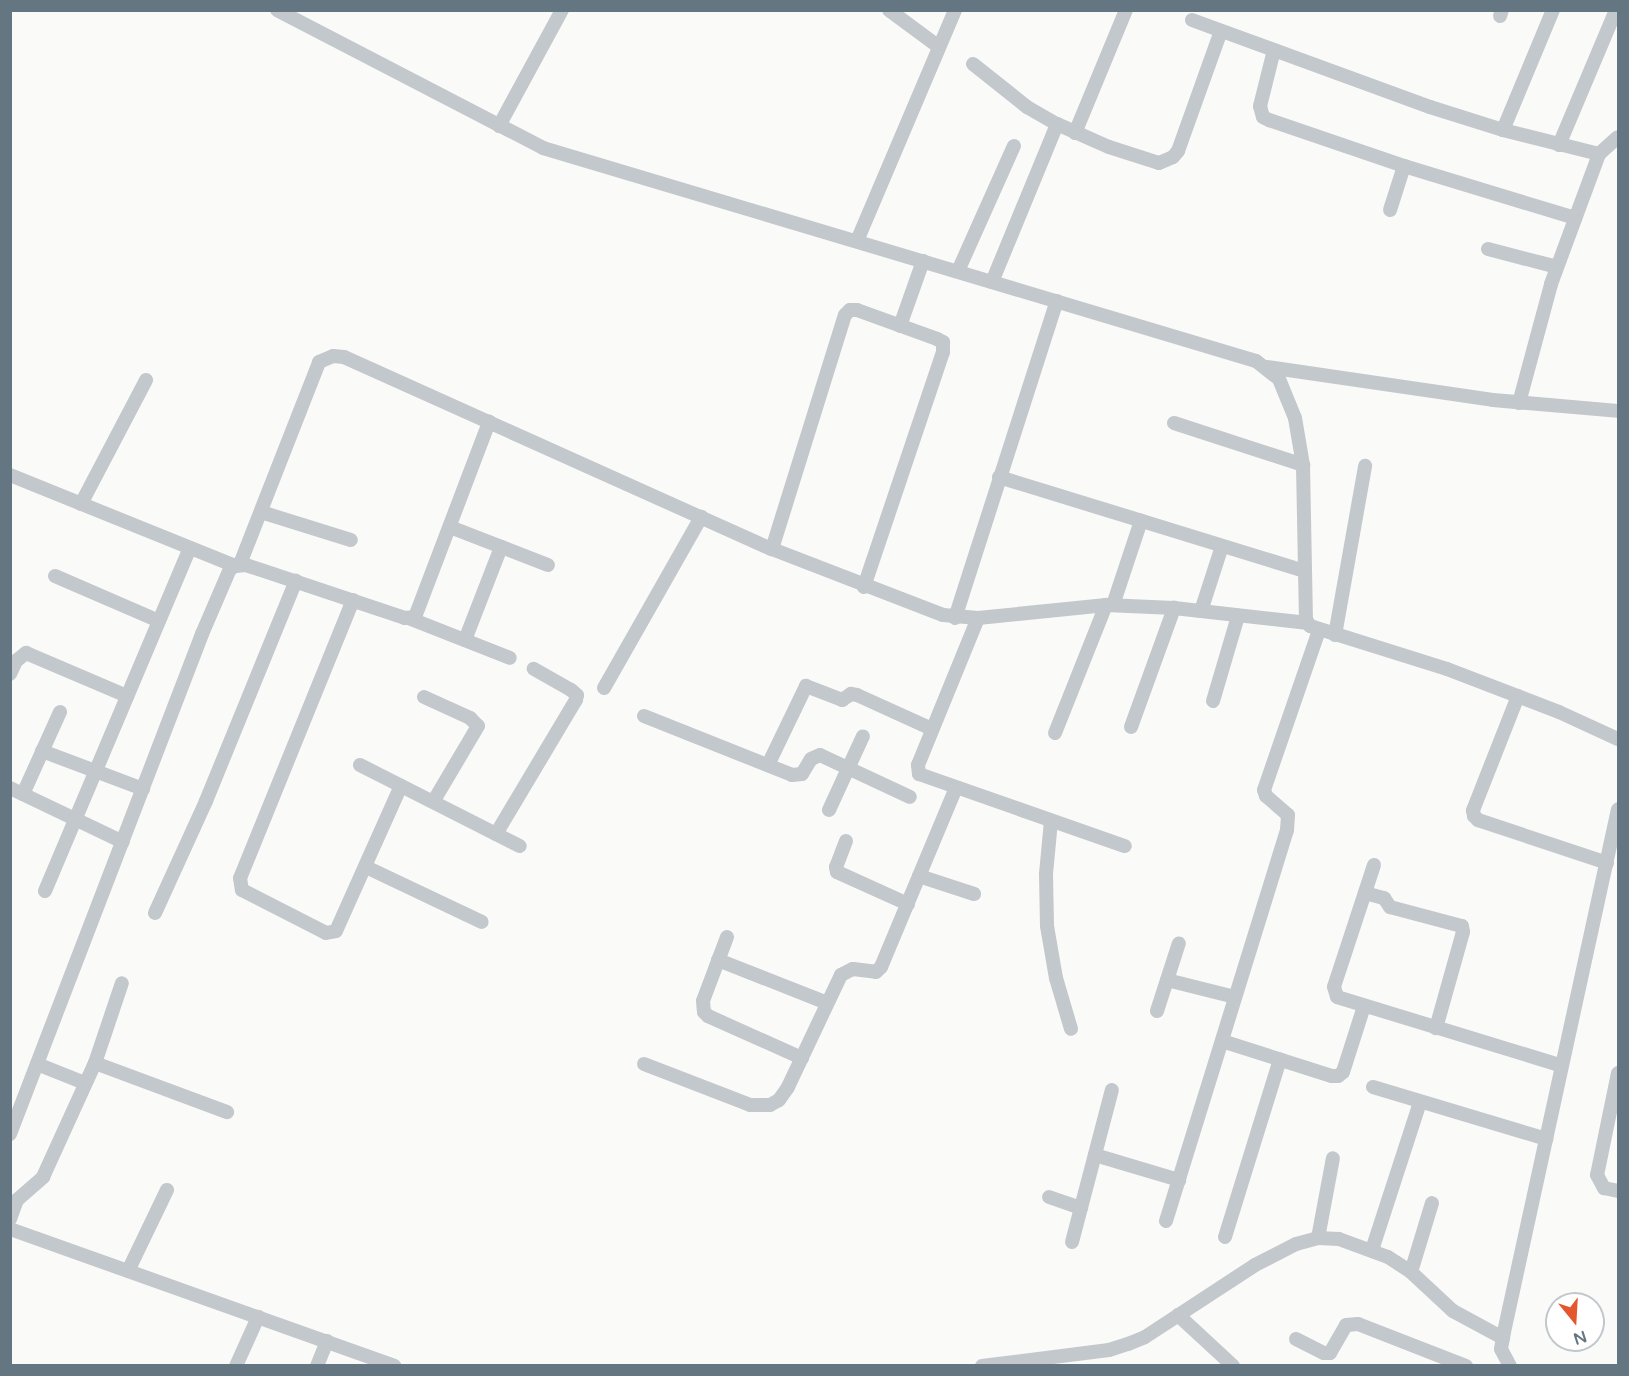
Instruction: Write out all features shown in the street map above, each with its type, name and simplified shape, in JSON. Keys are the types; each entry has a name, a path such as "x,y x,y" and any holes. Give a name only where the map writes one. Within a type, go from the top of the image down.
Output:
{"street":[{"path":"277,10 543,148 1256,361 1267,367 1278,379 1295,418 1303,465 1305,571 1313,627 1264,790 1271,801 1285,810 1288,821 1166,1221"},
{"path":"499,126 562,10"},
{"path":"889,10 939,47"},
{"path":"857,241 955,10"},
{"path":"1075,133 1126,10"},
{"path":"1503,130 1552,10"},
{"path":"1558,144 1616,10"},
{"path":"1192,20 1430,107 1503,130 1599,154"},
{"path":"973,64 1018,100 1057,124 1075,133 1159,163 1173,157 1178,150 1221,31"},
{"path":"1274,50 1260,106 1263,117 1404,166 1575,218"},
{"path":"992,282 1057,124"},
{"path":"1519,403 1557,267 1575,218 1599,154 1618,137"},
{"path":"958,271 1014,146"},
{"path":"1390,210 1404,166"},
{"path":"1488,249 1557,267"},
{"path":"900,326 923,261"},
{"path":"955,618 1057,301"},
{"path":"772,549 845,315 850,310 857,310 937,339 944,347 864,587"},
{"path":"10,1134 202,634 228,574 238,565 261,512 314,372 324,357 344,357 772,549 864,587 955,618 978,618 1110,605 1174,608 1313,627 1447,669 1518,696 1618,739"},
{"path":"1267,367 1519,403 1618,411"},
{"path":"81,504 146,380"},
{"path":"411,619 418,613 489,422"},
{"path":"1174,423 1303,465"},
{"path":"1335,635 1365,466"},
{"path":"10,476 190,548 411,619 510,658"},
{"path":"999,477 1305,571"},
{"path":"261,512 351,540"},
{"path":"604,688 701,518"},
{"path":"1055,733 1110,605 1141,520"},
{"path":"450,527 548,565"},
{"path":"1201,611 1222,546"},
{"path":"465,640 501,547"},
{"path":"45,891 190,548"},
{"path":"55,576 159,621"},
{"path":"155,913 206,801 296,581"},
{"path":"353,600 240,878 240,885 249,896 331,933 340,925 401,786"},
{"path":"1131,728 1174,608"},
{"path":"1213,701 1238,616"},
{"path":"978,618 917,770 922,777 1125,846"},
{"path":"10,674 16,660 26,653 127,696"},
{"path":"496,834 576,700 577,695 571,690 534,669"},
{"path":"768,765 806,686 842,700 851,694 857,695 932,729"},
{"path":"1518,696 1473,810 1474,816 1478,820 1607,862"},
{"path":"424,697 470,718 478,726 433,802"},
{"path":"60,712 42,751 17,791 123,842"},
{"path":"644,716 797,776 802,774 815,755 820,755 910,797"},
{"path":"829,810 863,736"},
{"path":"42,751 143,789"},
{"path":"360,765 520,846"},
{"path":"644,1064 760,1107 779,1100 788,1087 841,975 853,969 868,973 881,967 956,788"},
{"path":"1498,1365 1618,809"},
{"path":"1051,821 1046,873 1047,926 1056,978 1071,1029"},
{"path":"846,842 836,867 837,872 908,904"},
{"path":"1374,865 1334,992 1337,997 1562,1066"},
{"path":"366,867 482,922"},
{"path":"919,876 974,894"},
{"path":"1365,892 1384,898 1390,907 1462,927 1463,932 1436,1028"},
{"path":"727,937 703,1001 704,1012 708,1016 802,1058"},
{"path":"1157,1011 1179,944"},
{"path":"718,960 827,1003"},
{"path":"1167,980 1235,998"},
{"path":"10,1220 17,1200 43,1177 95,1063 122,983"},
{"path":"1222,1041 1332,1076 1343,1072 1364,1006"},
{"path":"1225,1237 1280,1059"},
{"path":"95,1063 227,1112"},
{"path":"37,1064 85,1083"},
{"path":"1618,1073 1597,1175 1604,1188 1618,1191"},
{"path":"1373,1087 1546,1140"},
{"path":"1072,1242 1112,1090"},
{"path":"1372,1250 1420,1102"},
{"path":"1095,1155 1179,1180"},
{"path":"1318,1238 1333,1158"},
{"path":"128,1271 167,1190"},
{"path":"1049,1197 1081,1208"},
{"path":"1411,1272 1432,1203"},
{"path":"10,1229 394,1365"},
{"path":"982,1365 1109,1350 1145,1336 1256,1265 1296,1244 1318,1238 1339,1239 1372,1250 1411,1272 1454,1311 1502,1344 1510,1365"},
{"path":"1178,1315 1233,1365"},
{"path":"236,1365 258,1317"},
{"path":"1296,1339 1324,1353 1330,1353 1346,1325 1358,1324 1466,1365"},
{"path":"317,1365 327,1341"}]}
